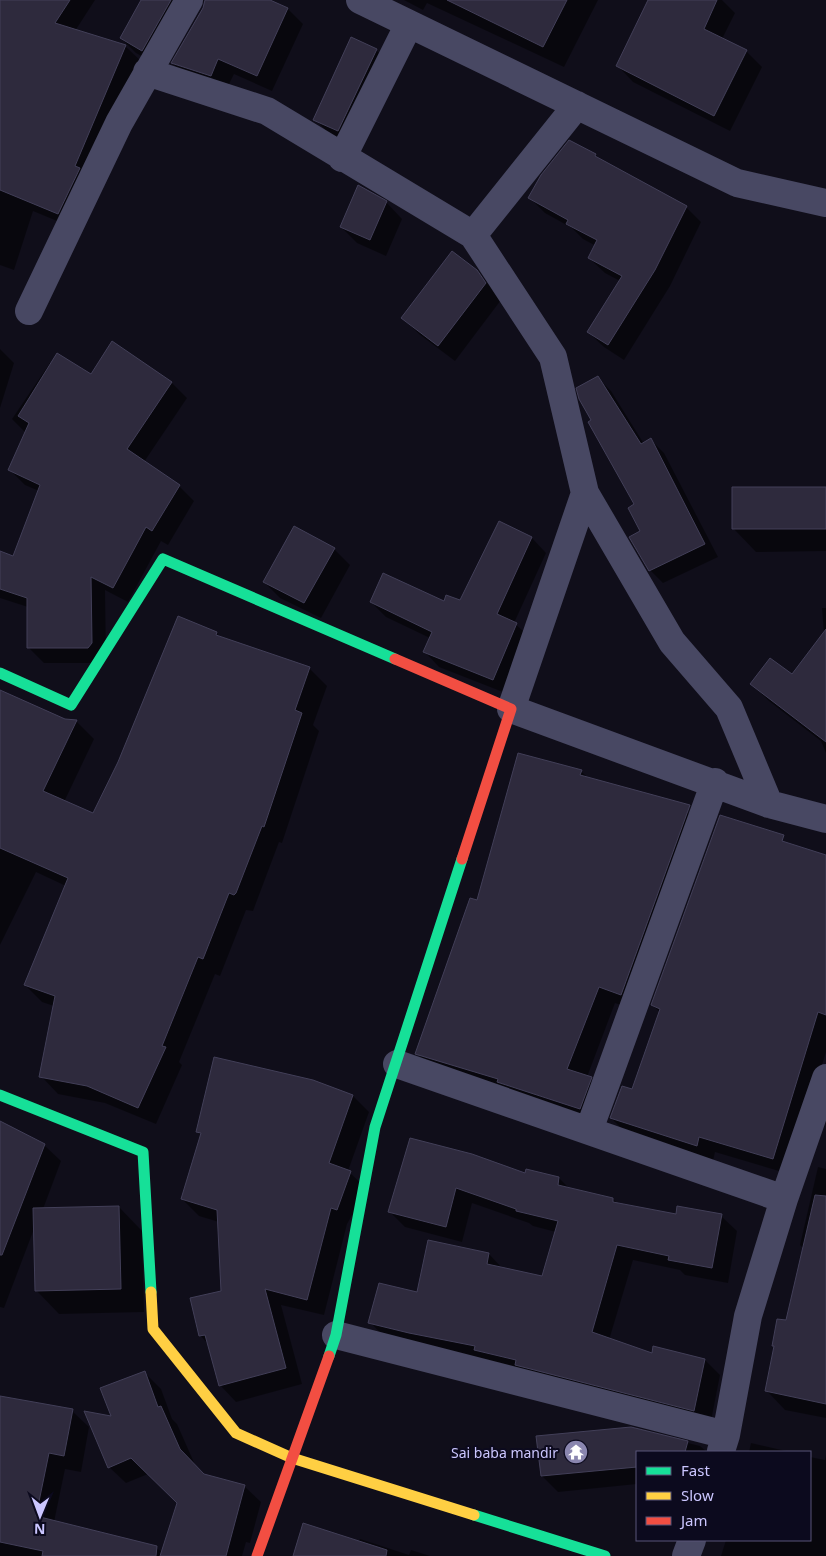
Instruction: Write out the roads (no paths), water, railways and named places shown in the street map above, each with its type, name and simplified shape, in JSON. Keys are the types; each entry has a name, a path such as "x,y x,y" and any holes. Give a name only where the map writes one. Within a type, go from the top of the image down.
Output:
{"street":[{"path":"29,311 119,122 189,0"},
{"path":"360,0 737,183 826,203"},
{"path":"342,158 408,24"},
{"path":"147,72 267,111 342,158 473,235 553,357 585,493 672,642 729,708 769,804"},
{"path":"473,235 577,106"},
{"path":"257,1556 336,1335 375,1127 511,709 585,493"},
{"path":"0,673 71,705 163,559 511,709 716,782 769,804 826,819"},
{"path":"588,1130 716,782"},
{"path":"397,1064 784,1199"},
{"path":"336,1335 724,1443 748,1316 784,1199 826,1078"},
{"path":"0,1095 143,1152 153,1329 236,1433 292,1458 605,1556"},
{"path":"686,1556 692,1541"}],"place":[{"name":"Sai baba mandir","path":"576,1452"}]}
